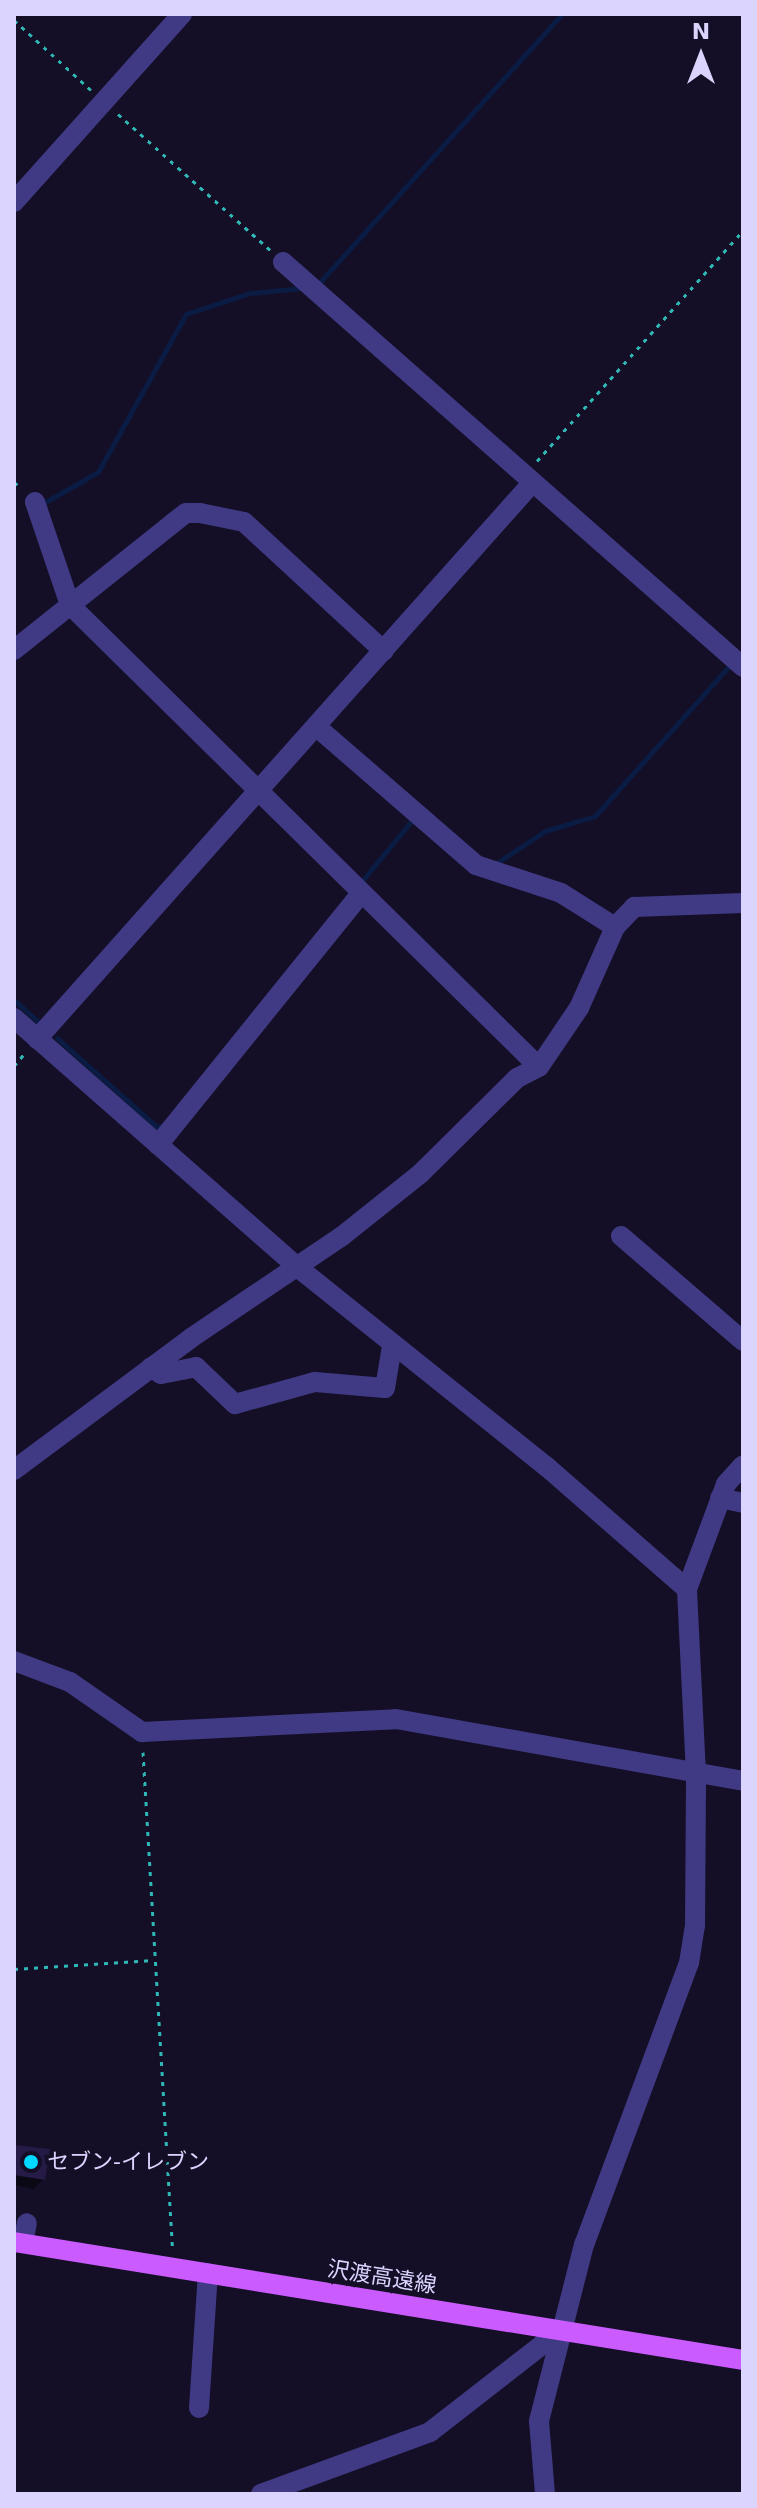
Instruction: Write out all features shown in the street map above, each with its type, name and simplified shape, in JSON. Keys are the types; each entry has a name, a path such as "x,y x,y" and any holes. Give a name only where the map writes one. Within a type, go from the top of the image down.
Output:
{"main road":[{"name":"沢渡高遠線","path":"21,2236 173,2267 743,2360"}],"street":[{"path":"14,202 182,14"},
{"path":"283,262 737,663"},
{"path":"37,1039 318,728 528,479"},
{"path":"37,506 70,605 539,1067"},
{"path":"14,650 186,513 200,513 244,522 384,651"},
{"path":"318,728 476,865 561,893 615,927"},
{"path":"158,1145 361,893"},
{"path":"14,1470 151,1367 341,1237 420,1174 506,1088 539,1067 579,1008 615,927 634,907 743,903"},
{"path":"14,1018 296,1266 392,1346 547,1467 687,1589"},
{"path":"621,1236 743,1341"},
{"path":"151,1367 161,1374 196,1367 235,1404 315,1382 385,1388 392,1346"},
{"path":"545,2494 539,2421 584,2245 689,1963 695,1926 696,1774 687,1589 720,1498 743,1465"},
{"path":"720,1498 743,1503"},
{"path":"14,1661 70,1682 142,1732 396,1719 743,1781"},
{"path":"199,2408 208,2273"},
{"path":"261,2494 421,2437 561,2330"}],"path":[{"path":"14,20 283,262"},
{"path":"528,479 743,231"},
{"path":"142,1732 173,2267"},
{"path":"14,1969 155,1960"}],"building":[{"name":"セブン-イレブン","path":"14,2145 50,2149 45,2180 14,2175"}],"waterway":[{"path":"318,284 562,14"},
{"path":"42,504 98,472 186,314 250,293 303,288"},
{"path":"495,864 545,831 595,816 732,663"},
{"path":"361,882 413,819"},
{"path":"14,1000 42,1025"},
{"path":"57,1038 157,1127 162,1126"}],"place":[{"name":"セブン-イレブン","path":"31,2162"}]}
